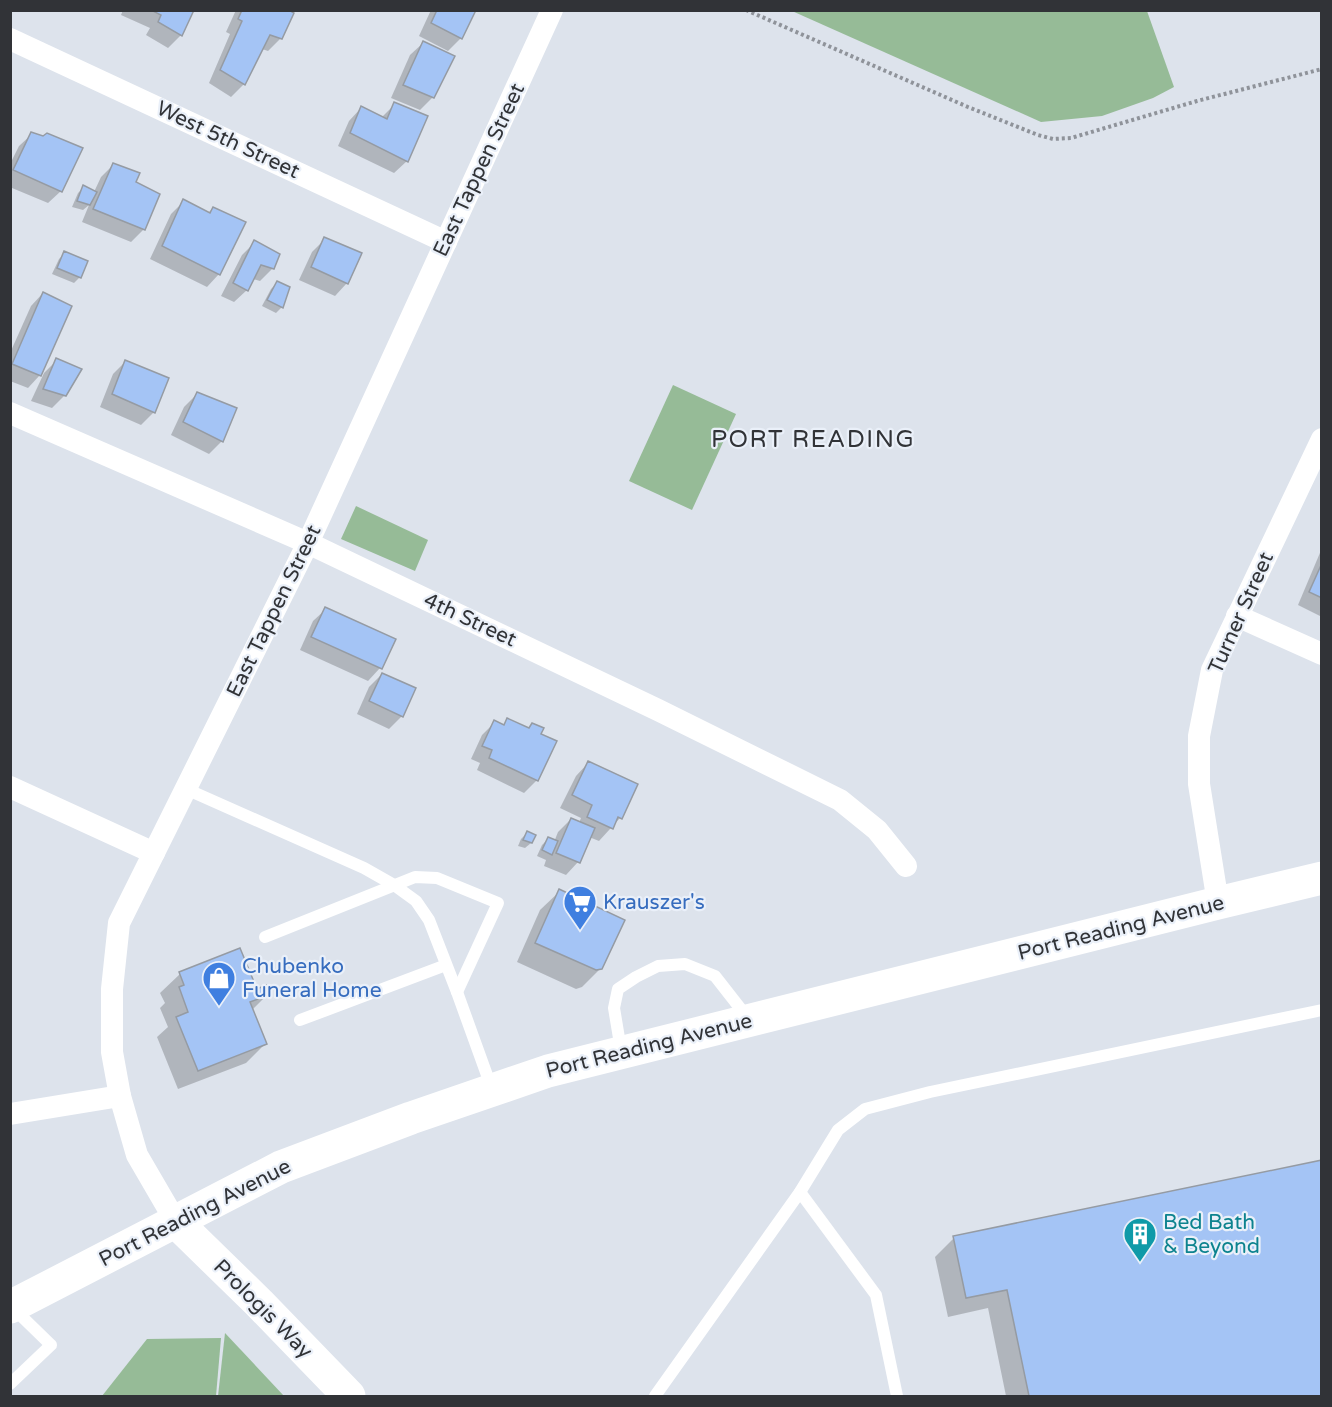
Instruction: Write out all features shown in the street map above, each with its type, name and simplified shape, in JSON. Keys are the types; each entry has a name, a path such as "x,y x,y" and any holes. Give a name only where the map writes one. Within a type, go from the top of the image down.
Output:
{"street":[{"name":"East Tappen Street","path":"176,1222 137,1155 120,1096 112,1052 112,989 119,923 308,543 552,10"},
{"name":"West 5th Street","path":"10,39 446,242"},
{"name":"4th Street","path":"10,413 308,543 658,710 840,800 877,830 906,866"},
{"name":"Turner Street","path":"1218,903 1199,784 1199,736 1212,670 1322,439"},
{"path":"1238,616 1322,654"},
{"path":"10,787 154,853"},
{"name":"Port Reading Avenue","path":"11,1306 281,1167 411,1118 548,1071 1322,878"},
{"path":"10,1113 120,1096"},
{"name":"Prologis Way","path":"176,1222 349,1396"}],"lane":[{"path":"186,789 364,868 416,901 429,920 492,1090"},
{"path":"265,936 415,877 437,878 498,903 457,992"},
{"path":"621,1053 614,1008 618,989 658,966 685,964 715,976 750,1020"},
{"path":"300,1020 446,965"},
{"path":"655,1396 800,1192 838,1130 865,1109 930,1092 1322,1010"},
{"path":"800,1192 876,1295 897,1396"},
{"path":"10,1384 51,1345 11,1306"}],"path":[{"path":"746,10 968,107 1053,139 1071,138 1197,101 1322,69"}],"green space":[{"path":"792,11 1147,11 1174,87 1153,98 1102,116 1041,122"},
{"path":"673,385 736,414 692,510 629,481"},
{"path":"356,506 428,540 415,571 341,539"},
{"path":"225,1333 284,1396 218,1396"},
{"path":"221,1338 216,1396 102,1396 147,1339"}],"building":[{"path":"151,10 194,10 182,36 158,22 161,15"},
{"path":"242,10 289,10 294,13 282,39 270,35 245,85 220,70 242,21 238,19"},
{"path":"437,10 476,10 462,39 431,23"},
{"path":"423,41 455,56 434,98 403,85"},
{"path":"394,102 428,116 408,162 350,133 361,106 387,119"},
{"path":"31,132 43,136 47,133 83,148 62,192 13,170"},
{"path":"113,163 140,173 136,182 160,194 145,230 93,209"},
{"path":"83,185 97,192 90,205 77,201"},
{"path":"183,199 210,213 213,207 246,222 220,275 162,246"},
{"path":"324,237 362,253 348,284 311,267"},
{"path":"254,240 280,254 274,269 261,265 248,291 233,283"},
{"path":"64,251 88,261 81,278 57,268"},
{"path":"277,281 290,287 283,308 267,300"},
{"path":"43,292 72,306 41,376 12,364"},
{"path":"56,358 82,369 66,396 43,389"},
{"path":"125,360 169,378 155,413 112,394"},
{"path":"197,392 237,408 223,442 183,422"},
{"path":"1322,563 1322,598 1309,592"},
{"path":"325,607 396,639 382,669 311,637"},
{"path":"382,673 416,688 403,717 369,701"},
{"path":"507,718 529,728 532,723 544,728 541,734 557,741 538,781 489,758 492,750 482,746 494,720 504,725"},
{"path":"588,761 638,784 622,819 618,817 613,829 587,817 592,805 572,795"},
{"path":"571,818 595,828 580,863 556,853"},
{"path":"527,831 536,835 532,843 523,840"},
{"path":"548,837 558,841 552,855 542,850"},
{"name":"Krauszer's","path":"559,889 625,920 602,969 596,970 535,943"},
{"name":"Chubenko Funeral Home","path":"240,948 257,989 266,985 269,995 250,1002 267,1044 198,1071 176,1017 188,1012 179,987 184,985 179,972"},
{"name":"Bed Bath & Beyond","path":"1322,1160 1322,1396 1029,1396 1007,1290 966,1298 953,1236"}],"place":[{"name":"Krauszer's","path":"580,931"},
{"name":"Chubenko Funeral Home","path":"219,1007"},
{"name":"Bed Bath & Beyond","path":"1140,1263"}],"district":[{"name":"PORT READING","path":"813,439"}]}
